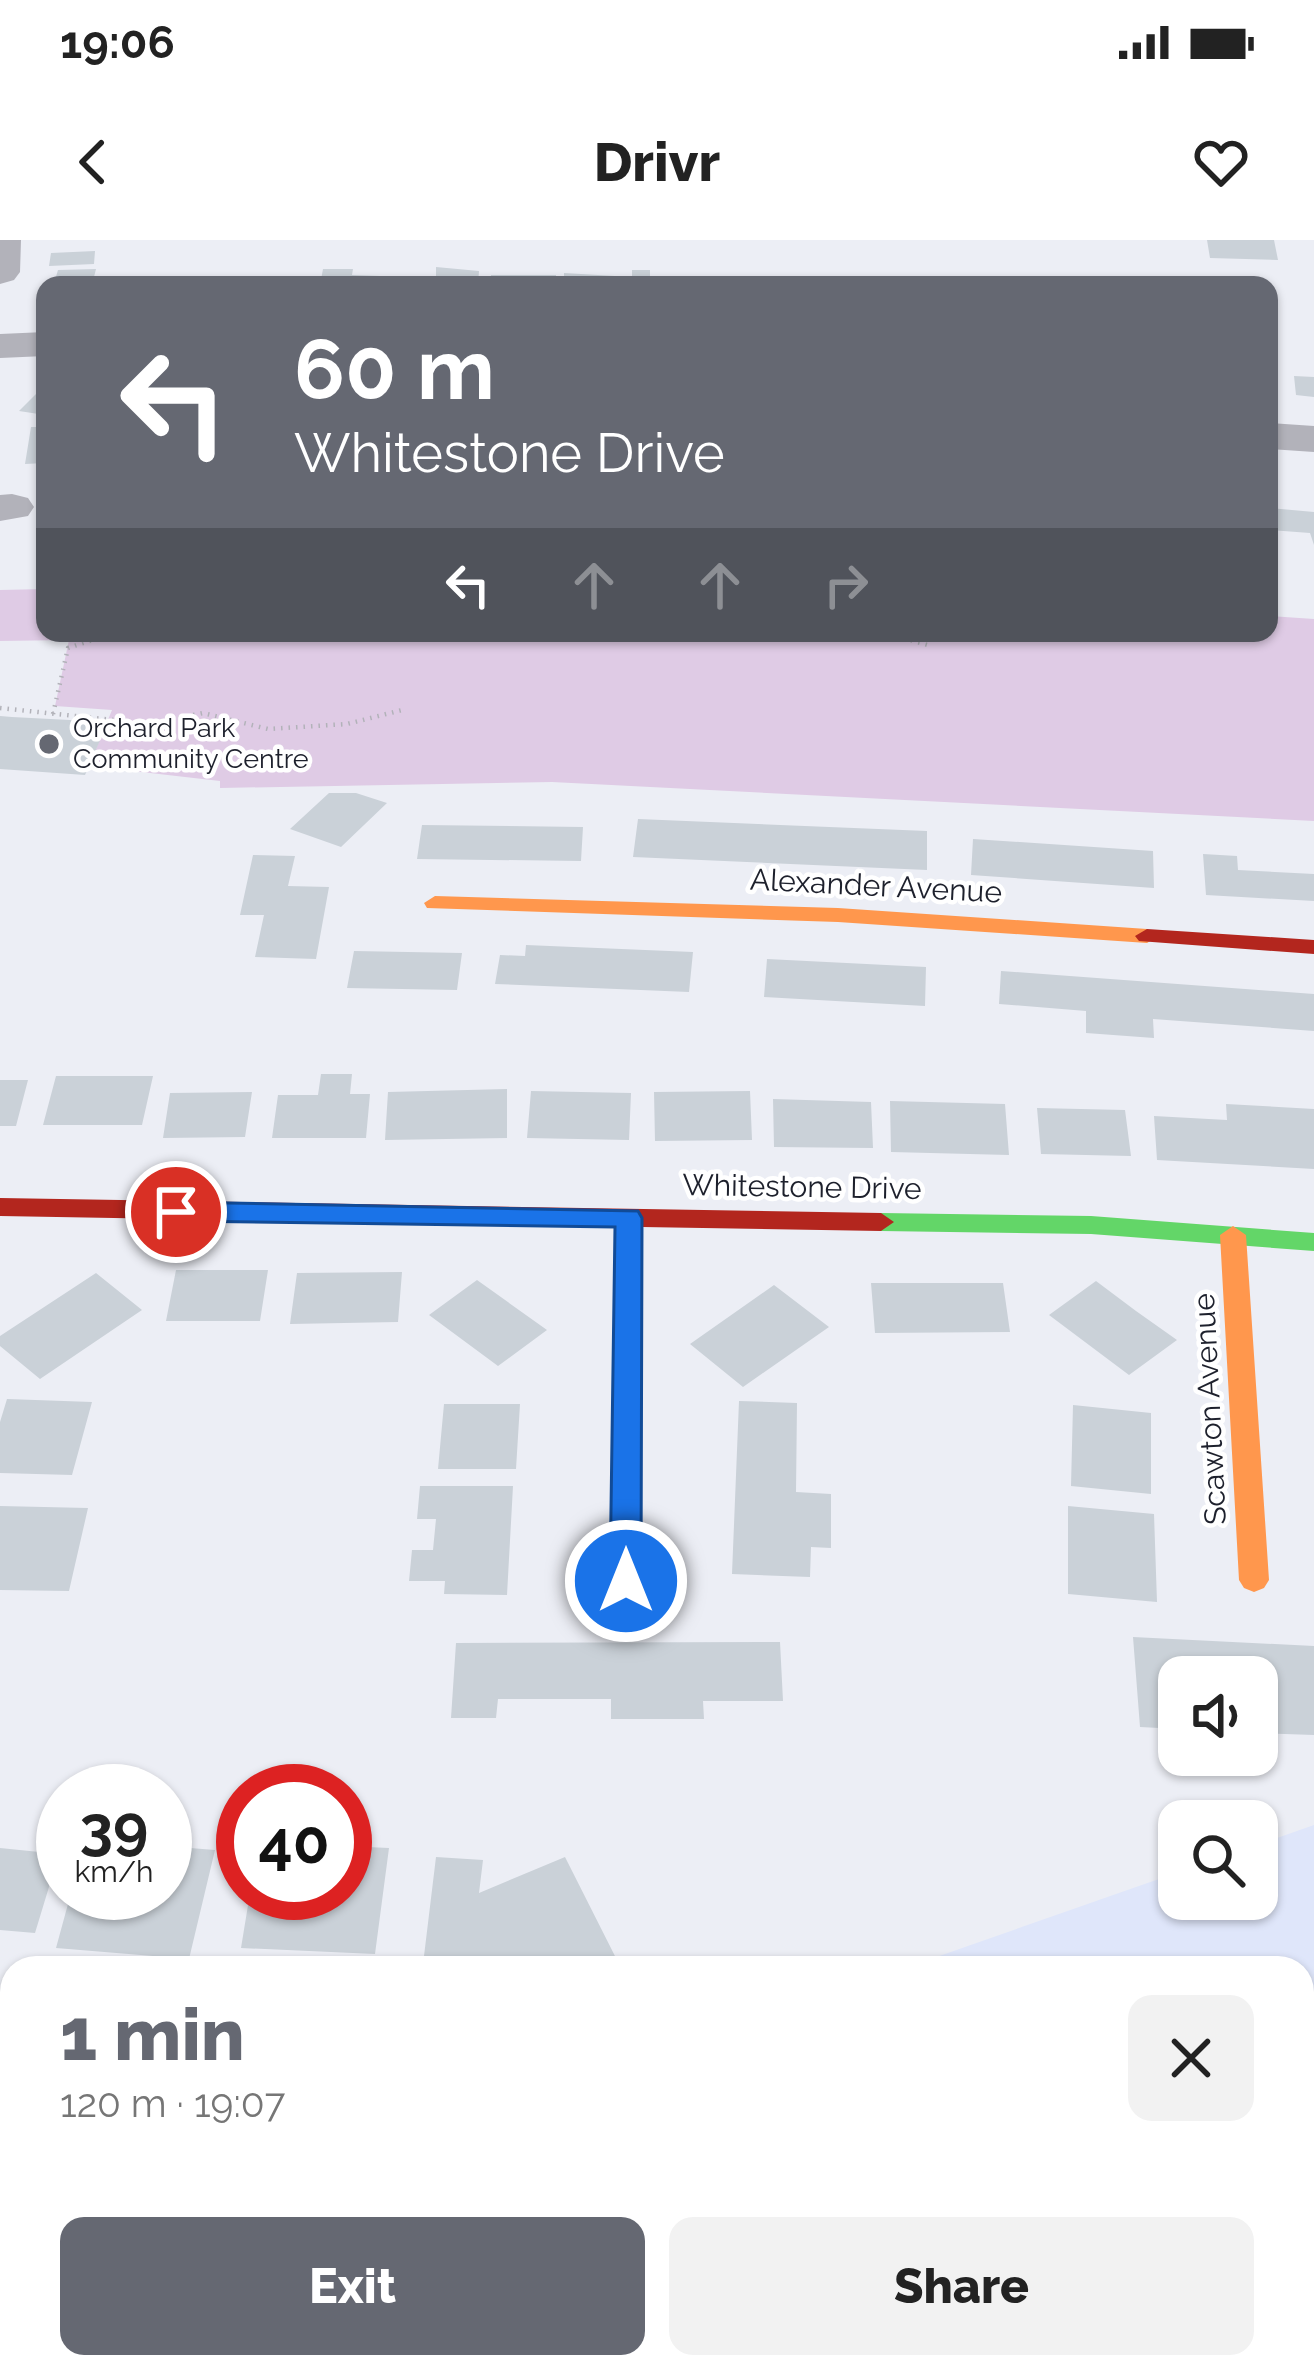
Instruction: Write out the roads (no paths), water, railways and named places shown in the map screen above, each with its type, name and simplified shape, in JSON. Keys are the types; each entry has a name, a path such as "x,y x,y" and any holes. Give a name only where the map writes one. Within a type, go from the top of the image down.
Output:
{"street":[{"path":"0,272 2,240"},
{"path":"0,346 36,344"},
{"path":"1278,437 1314,440"},
{"name":"Alexander Avenue","path":"434,903 838,915 1314,946"},
{"name":"Whitestone Drive","path":"0,1207 1091,1225 1314,1242"},
{"path":"626,1581 628,1218"},
{"name":"Scawton Avenue","path":"1233,1235 1254,1580"}],"place":[{"name":"Orchard Park Community Centre","path":"49,744"}]}
